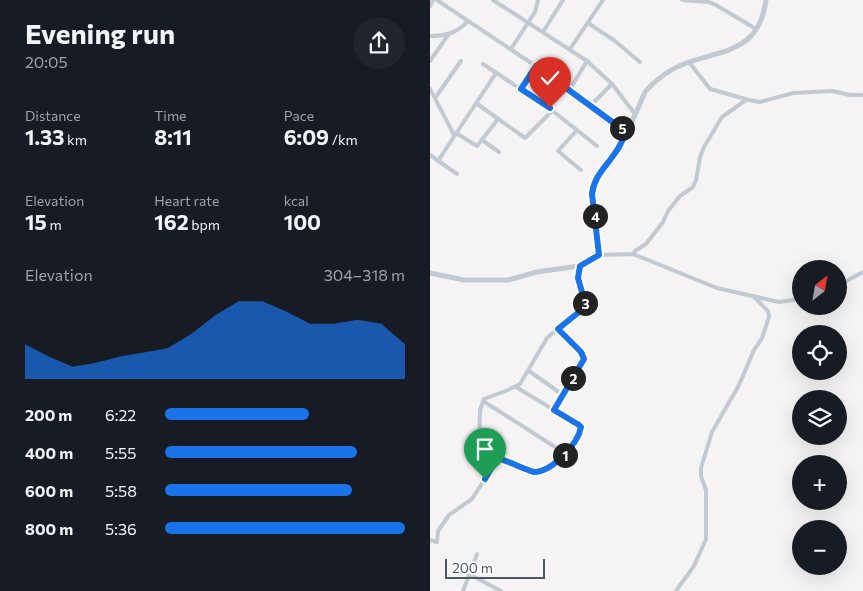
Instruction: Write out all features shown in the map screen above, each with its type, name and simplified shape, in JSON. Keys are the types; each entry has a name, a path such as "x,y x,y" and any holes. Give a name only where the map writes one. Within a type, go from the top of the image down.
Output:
{"street":[{"path":"430,6 435,0 468,21 570,89 626,132"},
{"path":"493,0 587,61 612,84 635,114"},
{"path":"511,49 528,23 538,0"},
{"path":"543,32 563,0"},
{"path":"570,49 602,0"},
{"path":"682,0 709,2 756,29"},
{"path":"599,255 592,194 593,185 603,168 615,154 645,92 671,70 689,62 736,48 750,37 756,29 764,11 766,0"},
{"path":"430,36 448,35 461,29 468,21"},
{"path":"588,23 615,41 640,62"},
{"path":"430,61 448,35"},
{"path":"435,98 461,61"},
{"path":"570,89 587,61"},
{"path":"689,62 710,89 746,100 760,102 794,93 832,90 850,95 863,95"},
{"path":"482,64 552,111 597,146"},
{"path":"521,89 536,66"},
{"path":"438,161 496,73"},
{"path":"591,105 612,84"},
{"path":"430,89 455,134 476,146 498,119"},
{"path":"633,254 634,251 646,244 680,196 693,187 704,147 722,117 746,100"},
{"path":"476,103 525,138 552,111"},
{"path":"577,130 558,151 581,170"},
{"path":"482,140 499,152"},
{"path":"430,155 457,174"},
{"path":"430,273 464,280 498,281 537,272 580,266 599,255 633,254 702,283 779,302 792,300"},
{"path":"516,387 581,427 576,439 560,460 536,472 497,458 479,448 480,410 483,401 490,396 516,387 528,371 544,343 579,312 585,303 578,278 580,266"},
{"path":"848,280 863,272"},
{"path":"676,591 694,566 706,539 706,490 701,476 701,468 712,432 739,385 769,320 768,311 753,296"},
{"path":"554,410 584,359 581,352 558,329"},
{"path":"528,371 563,395"},
{"path":"483,401 566,454"},
{"path":"430,540 437,542 438,531 442,524 449,515 475,495 497,458"},
{"path":"463,591 477,554"},
{"path":"469,574 501,591"}],"route":[{"path":"485,479 497,458 536,472 546,468 560,460 571,449 581,427 554,410 584,359 581,352 558,329 584,306 585,299 578,278 580,266 599,255 592,194 593,185 603,168 615,154 626,132 580,96 536,66 521,89 550,108"}]}
